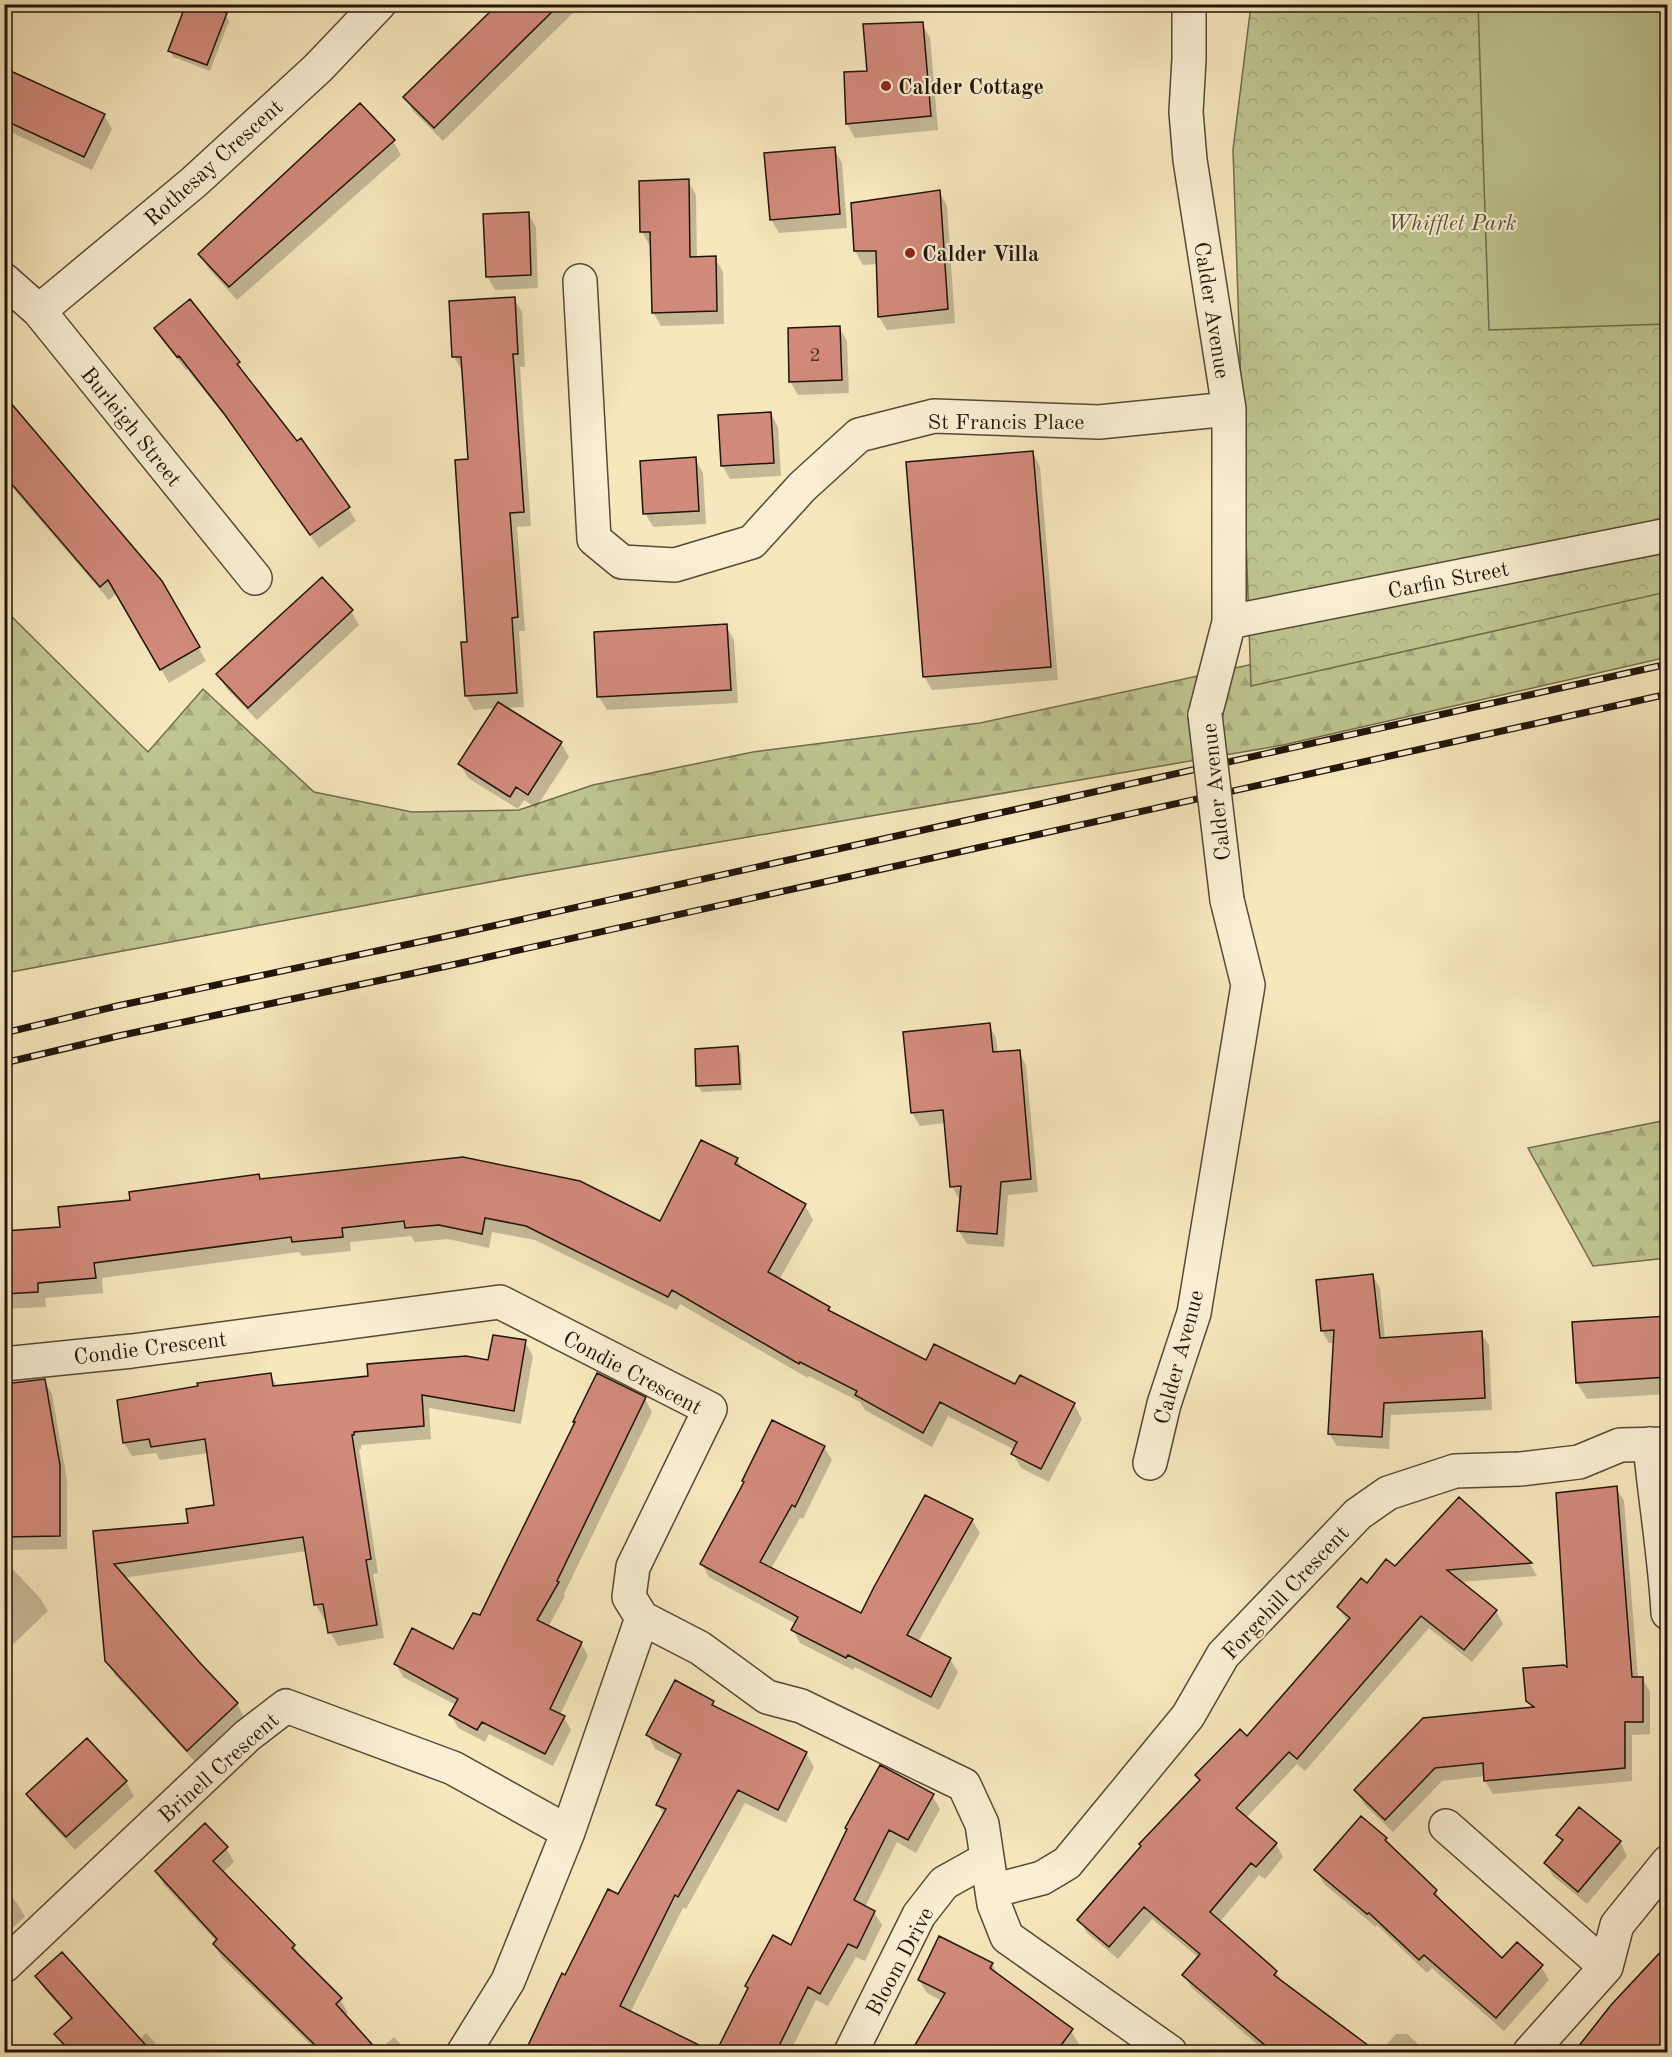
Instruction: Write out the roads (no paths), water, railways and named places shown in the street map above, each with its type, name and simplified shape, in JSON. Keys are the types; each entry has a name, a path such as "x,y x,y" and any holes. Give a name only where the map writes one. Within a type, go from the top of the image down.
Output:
{"street":[{"name":"Rothesay Crescent","path":"39,311 194,182 318,68 379,4"},
{"name":"Calder Avenue","path":"1150,1463 1164,1404 1194,1312 1248,985 1227,900 1205,715 1228,622 1228,409 1186,112 1189,4"},
{"name":"Burleigh Street","path":"4,280 39,311 255,578"},
{"name":"St Francis Place","path":"580,281 594,539 622,562 675,564 752,542 802,487 859,435 934,416 1099,422 1228,409"},
{"name":"Carfin Street","path":"1228,622 1668,535"},
{"name":"Condie Crescent","path":"4,1364 132,1351 500,1302 710,1409 633,1567 629,1597 642,1618"},
{"path":"1659,1444 1655,1504 1666,1577 1668,1613"},
{"name":"Forgehill Crescent","path":"992,1891 1042,1878 1067,1863 1188,1716 1223,1655 1358,1514 1388,1493 1455,1471 1520,1469 1579,1462 1620,1445 1659,1444"},
{"path":"464,2052 508,1982 568,1832 642,1618 700,1648 767,1697 801,1706 964,1785 982,1824 994,1904 1007,1937 1170,2052"},
{"name":"Brinell Crescent","path":"4,1966 247,1736 286,1706 453,1768 568,1832"},
{"path":"1446,1826 1606,1967"},
{"name":"Bloom Drive","path":"851,2052 919,1915 944,1883 987,1859"},
{"path":"1530,2052 1606,1967 1617,1925 1668,1862"}],"railway":[{"path":"4,1033 117,1006 452,935 1668,664"},
{"path":"4,1063 1668,694"}],"place":[{"name":"Calder Cottage","path":"886,86"},
{"name":"Calder Villa","path":"910,253"}],"park label":[{"name":"Whifflet Park","path":"1452,222"}]}
